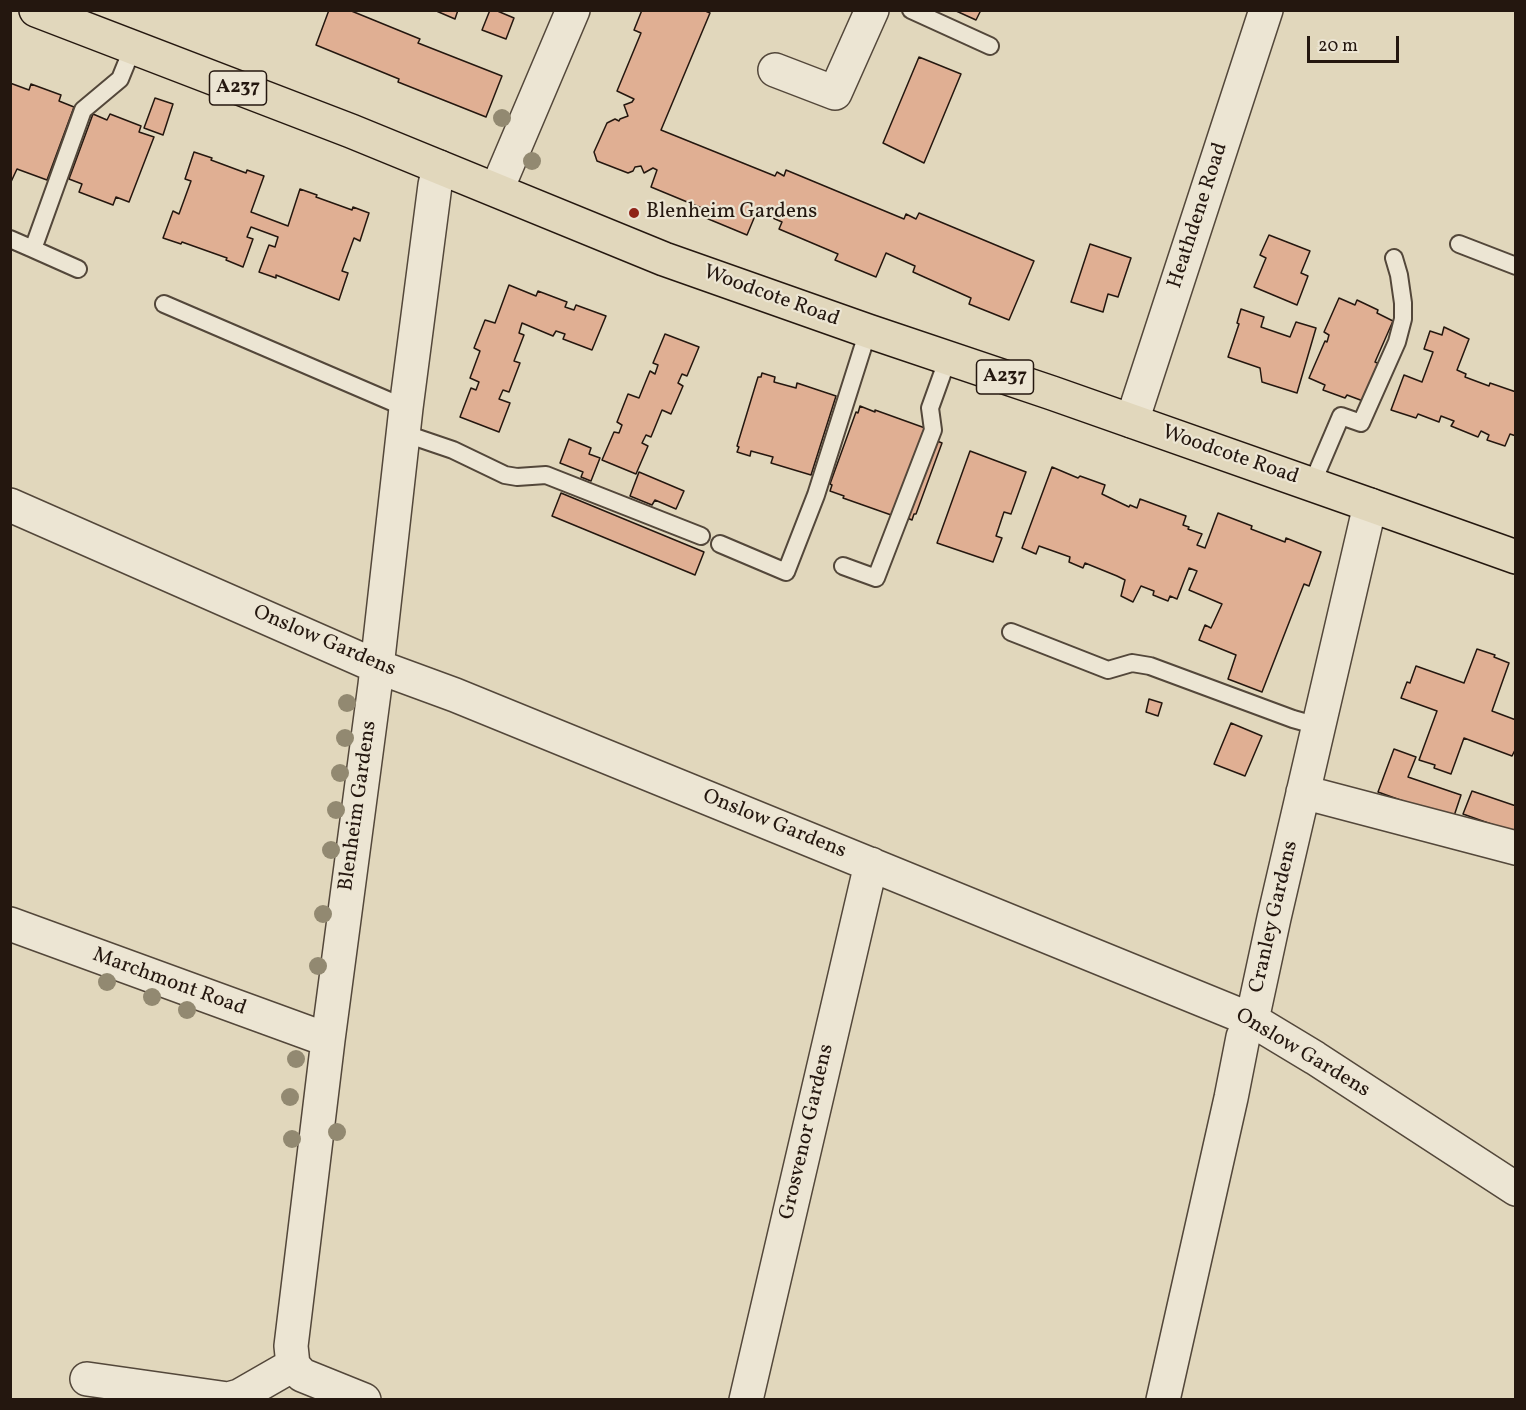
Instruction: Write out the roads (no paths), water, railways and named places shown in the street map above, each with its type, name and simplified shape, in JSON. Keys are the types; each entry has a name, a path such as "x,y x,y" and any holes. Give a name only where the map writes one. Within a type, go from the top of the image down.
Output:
{"main road":[{"name":"Woodcote Road","path":"36,10 497,189 664,259 868,332 1370,504 1515,557"}],"street":[{"path":"497,189 573,10"},
{"path":"775,70 835,93 872,10"},
{"name":"Heathdene Road","path":"1132,421 1266,10"},
{"name":"Blenheim Gardens","path":"293,1365 291,1346 328,1040 375,685 405,421 439,167"},
{"name":"Onslow Gardens","path":"10,504 376,666 455,695 1252,1020 1315,1058 1515,1189"},
{"name":"Cranley Gardens","path":"1162,1400 1243,1037 1252,1020 1370,504"},
{"path":"1303,792 1515,848"},
{"name":"Grosvenor Gardens","path":"746,1400 871,864"},
{"name":"Marchmont Road","path":"10,924 328,1040"},
{"path":"87,1379 228,1399 239,1396 293,1365 302,1375 364,1400"}],"lane":[{"path":"911,10 990,46"},
{"path":"33,249 83,110 120,79 133,47"},
{"path":"10,239 78,269"},
{"path":"1459,244 1515,266"},
{"path":"1312,484 1341,416 1362,423 1397,342 1403,319 1403,303 1394,258"},
{"path":"164,304 405,421 453,450 505,475 517,477 546,475 701,536"},
{"path":"720,544 786,572 816,495 868,332"},
{"path":"843,566 876,578 933,430 930,408 948,358"},
{"path":"1011,632 1108,670 1132,663 1150,666 1293,719 1318,726"}],"place":[{"name":"Blenheim Gardens","path":"634,213"}]}
